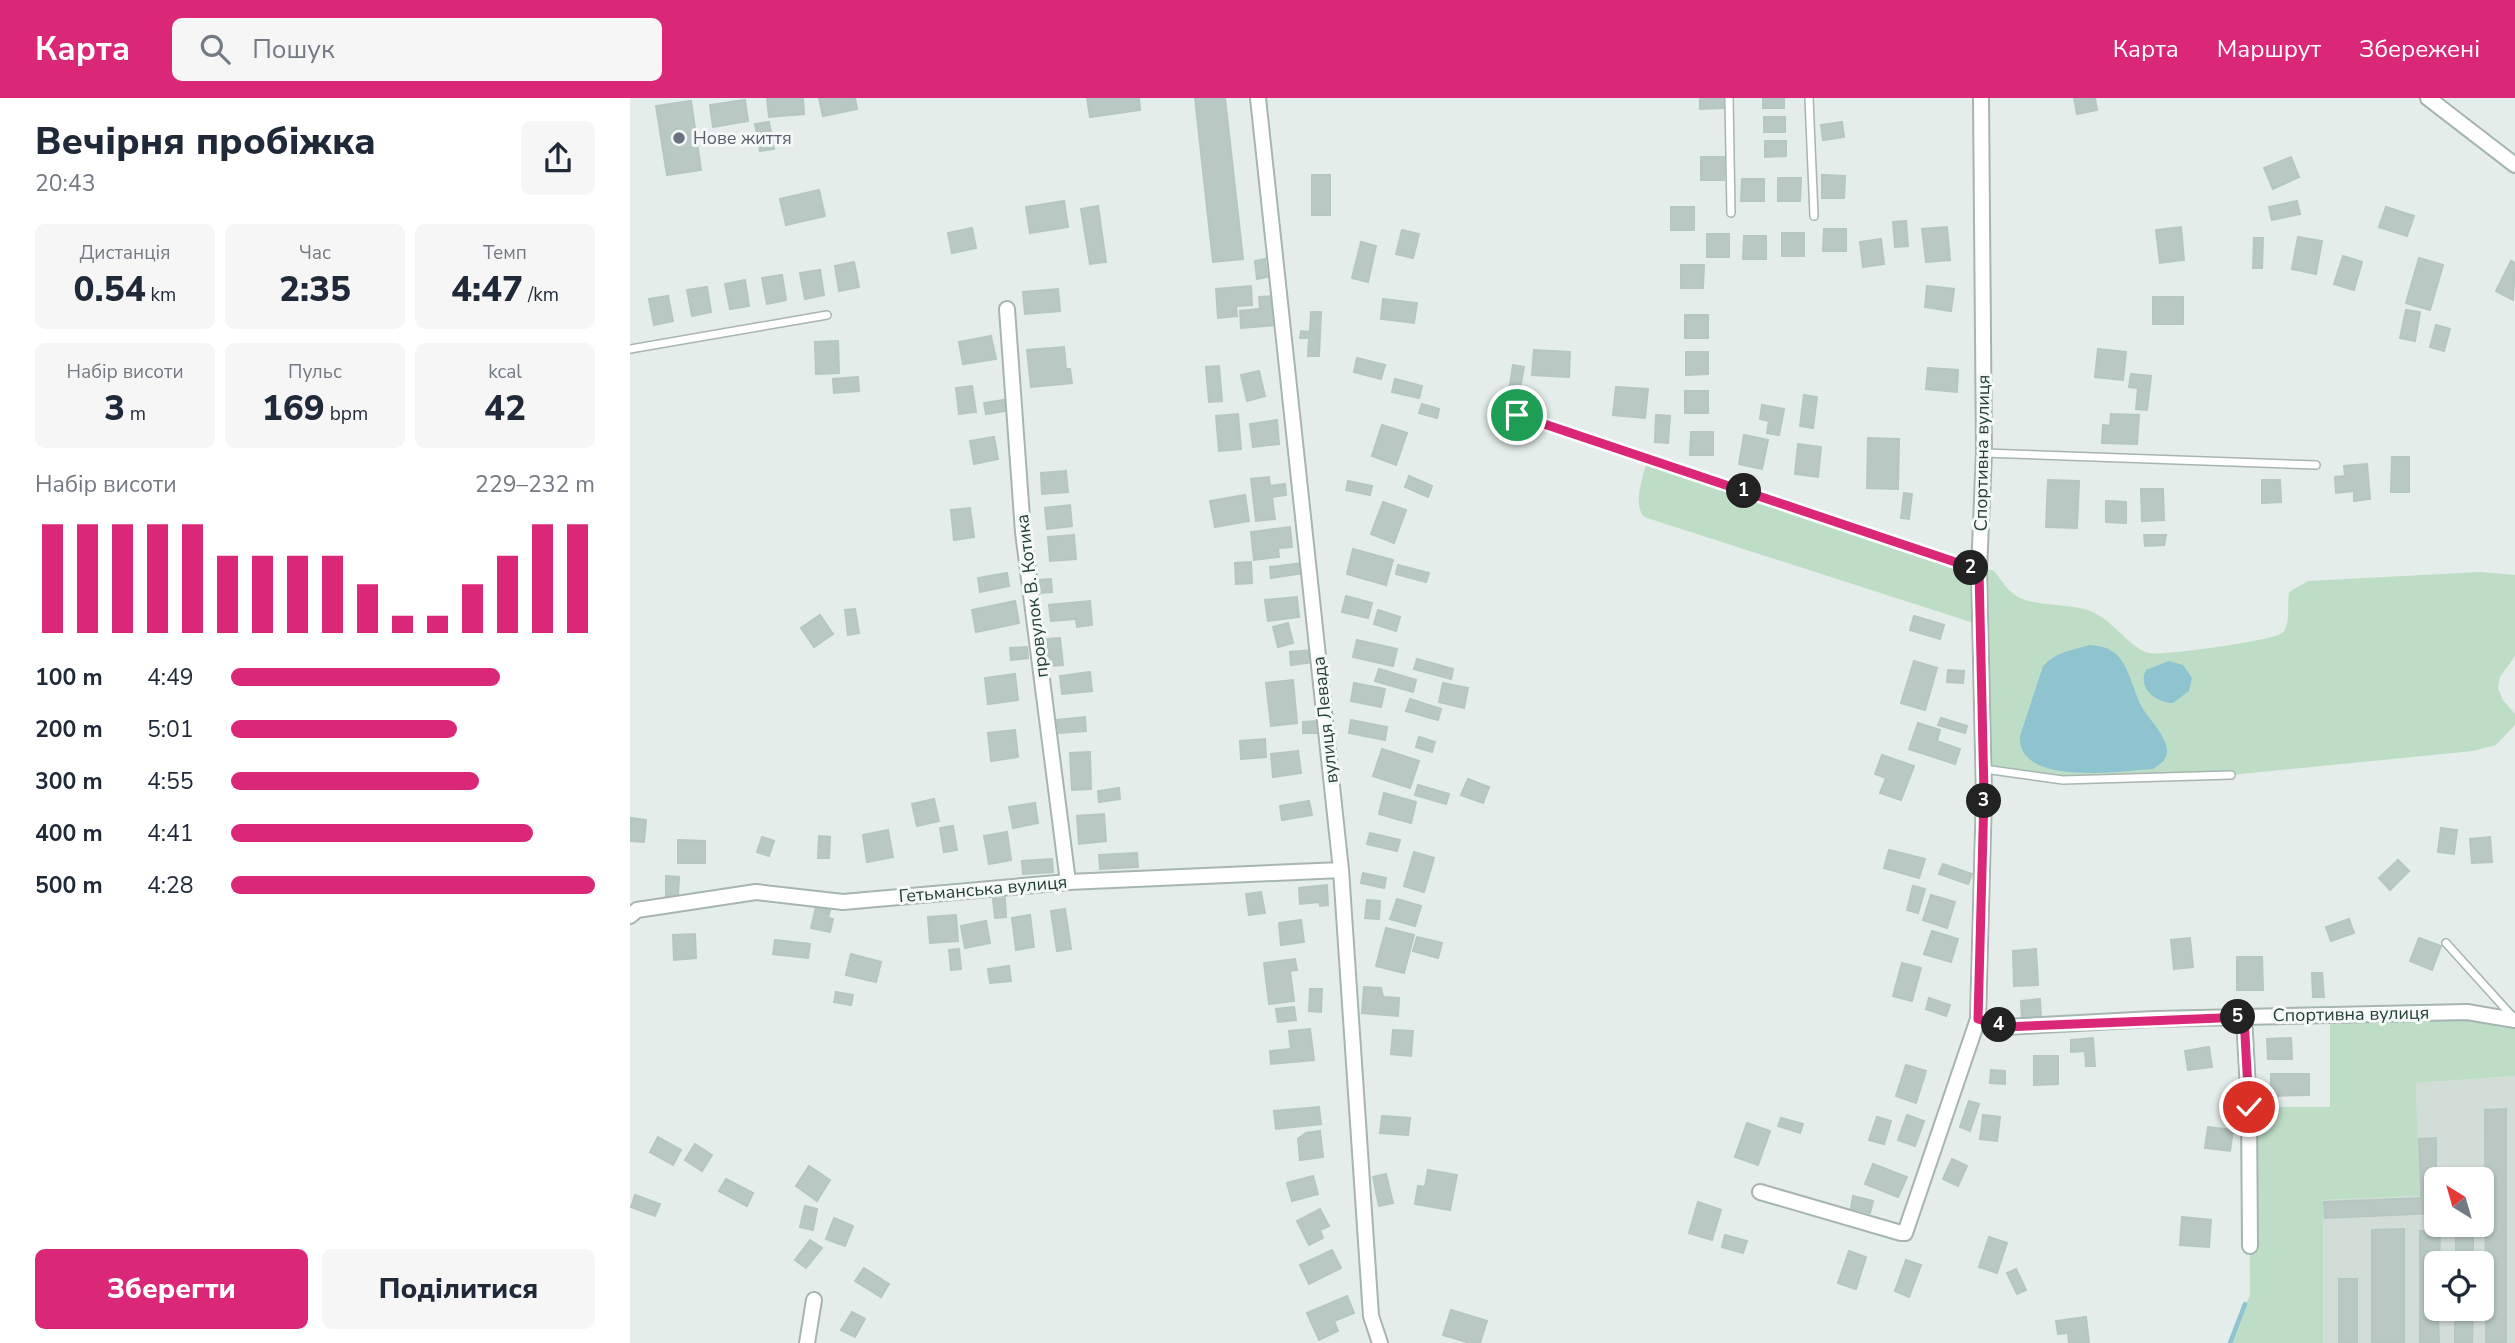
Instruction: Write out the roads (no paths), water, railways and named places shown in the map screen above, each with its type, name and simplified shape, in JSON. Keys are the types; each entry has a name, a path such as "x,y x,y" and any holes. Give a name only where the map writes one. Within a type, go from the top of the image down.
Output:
{"street":[{"name":"вулиця Левада","path":"1258,98 1341,870 1371,1316 1380,1343"},
{"name":"Спортивна вулиця","path":"1760,1192 1905,1233 1978,1019 1983,769 1979,570 1984,453 1981,98"},
{"path":"2428,98 2515,165"},
{"name":"провулок В. Котика","path":"1007,309 1023,532 1068,882"},
{"name":"Гетьманська вулиця","path":"630,916 637,910 756,892 843,902 1068,882 1341,870"},
{"name":"Спортивна вулиця","path":"1978,1019 2004,1027 2244,1017 2467,1012 2515,1020"},
{"path":"2244,1017 2249,1107 2250,1246"},
{"path":"807,1343 814,1300"}],"lane":[{"path":"1729,98 1731,213"},
{"path":"1809,98 1814,216"},
{"path":"630,349 827,315"},
{"path":"1517,415 1979,570"},
{"path":"1984,453 2316,465"},
{"path":"1983,769 2063,780 2231,775"},
{"path":"2446,943 2515,1020"}],"water":[{"path":"2090,645 2107,648 2121,659 2143,709 2165,741 2165,758 2153,769 2073,772 2035,763 2024,752 2020,736 2043,666 2059,655"},
{"path":"2169,661 2183,665 2192,678 2189,691 2173,703 2155,697 2144,683 2146,670"}],"waterway":[{"path":"2230,1343 2245,1304"}],"place":[{"name":"Нове життя","path":"679,138"}]}
